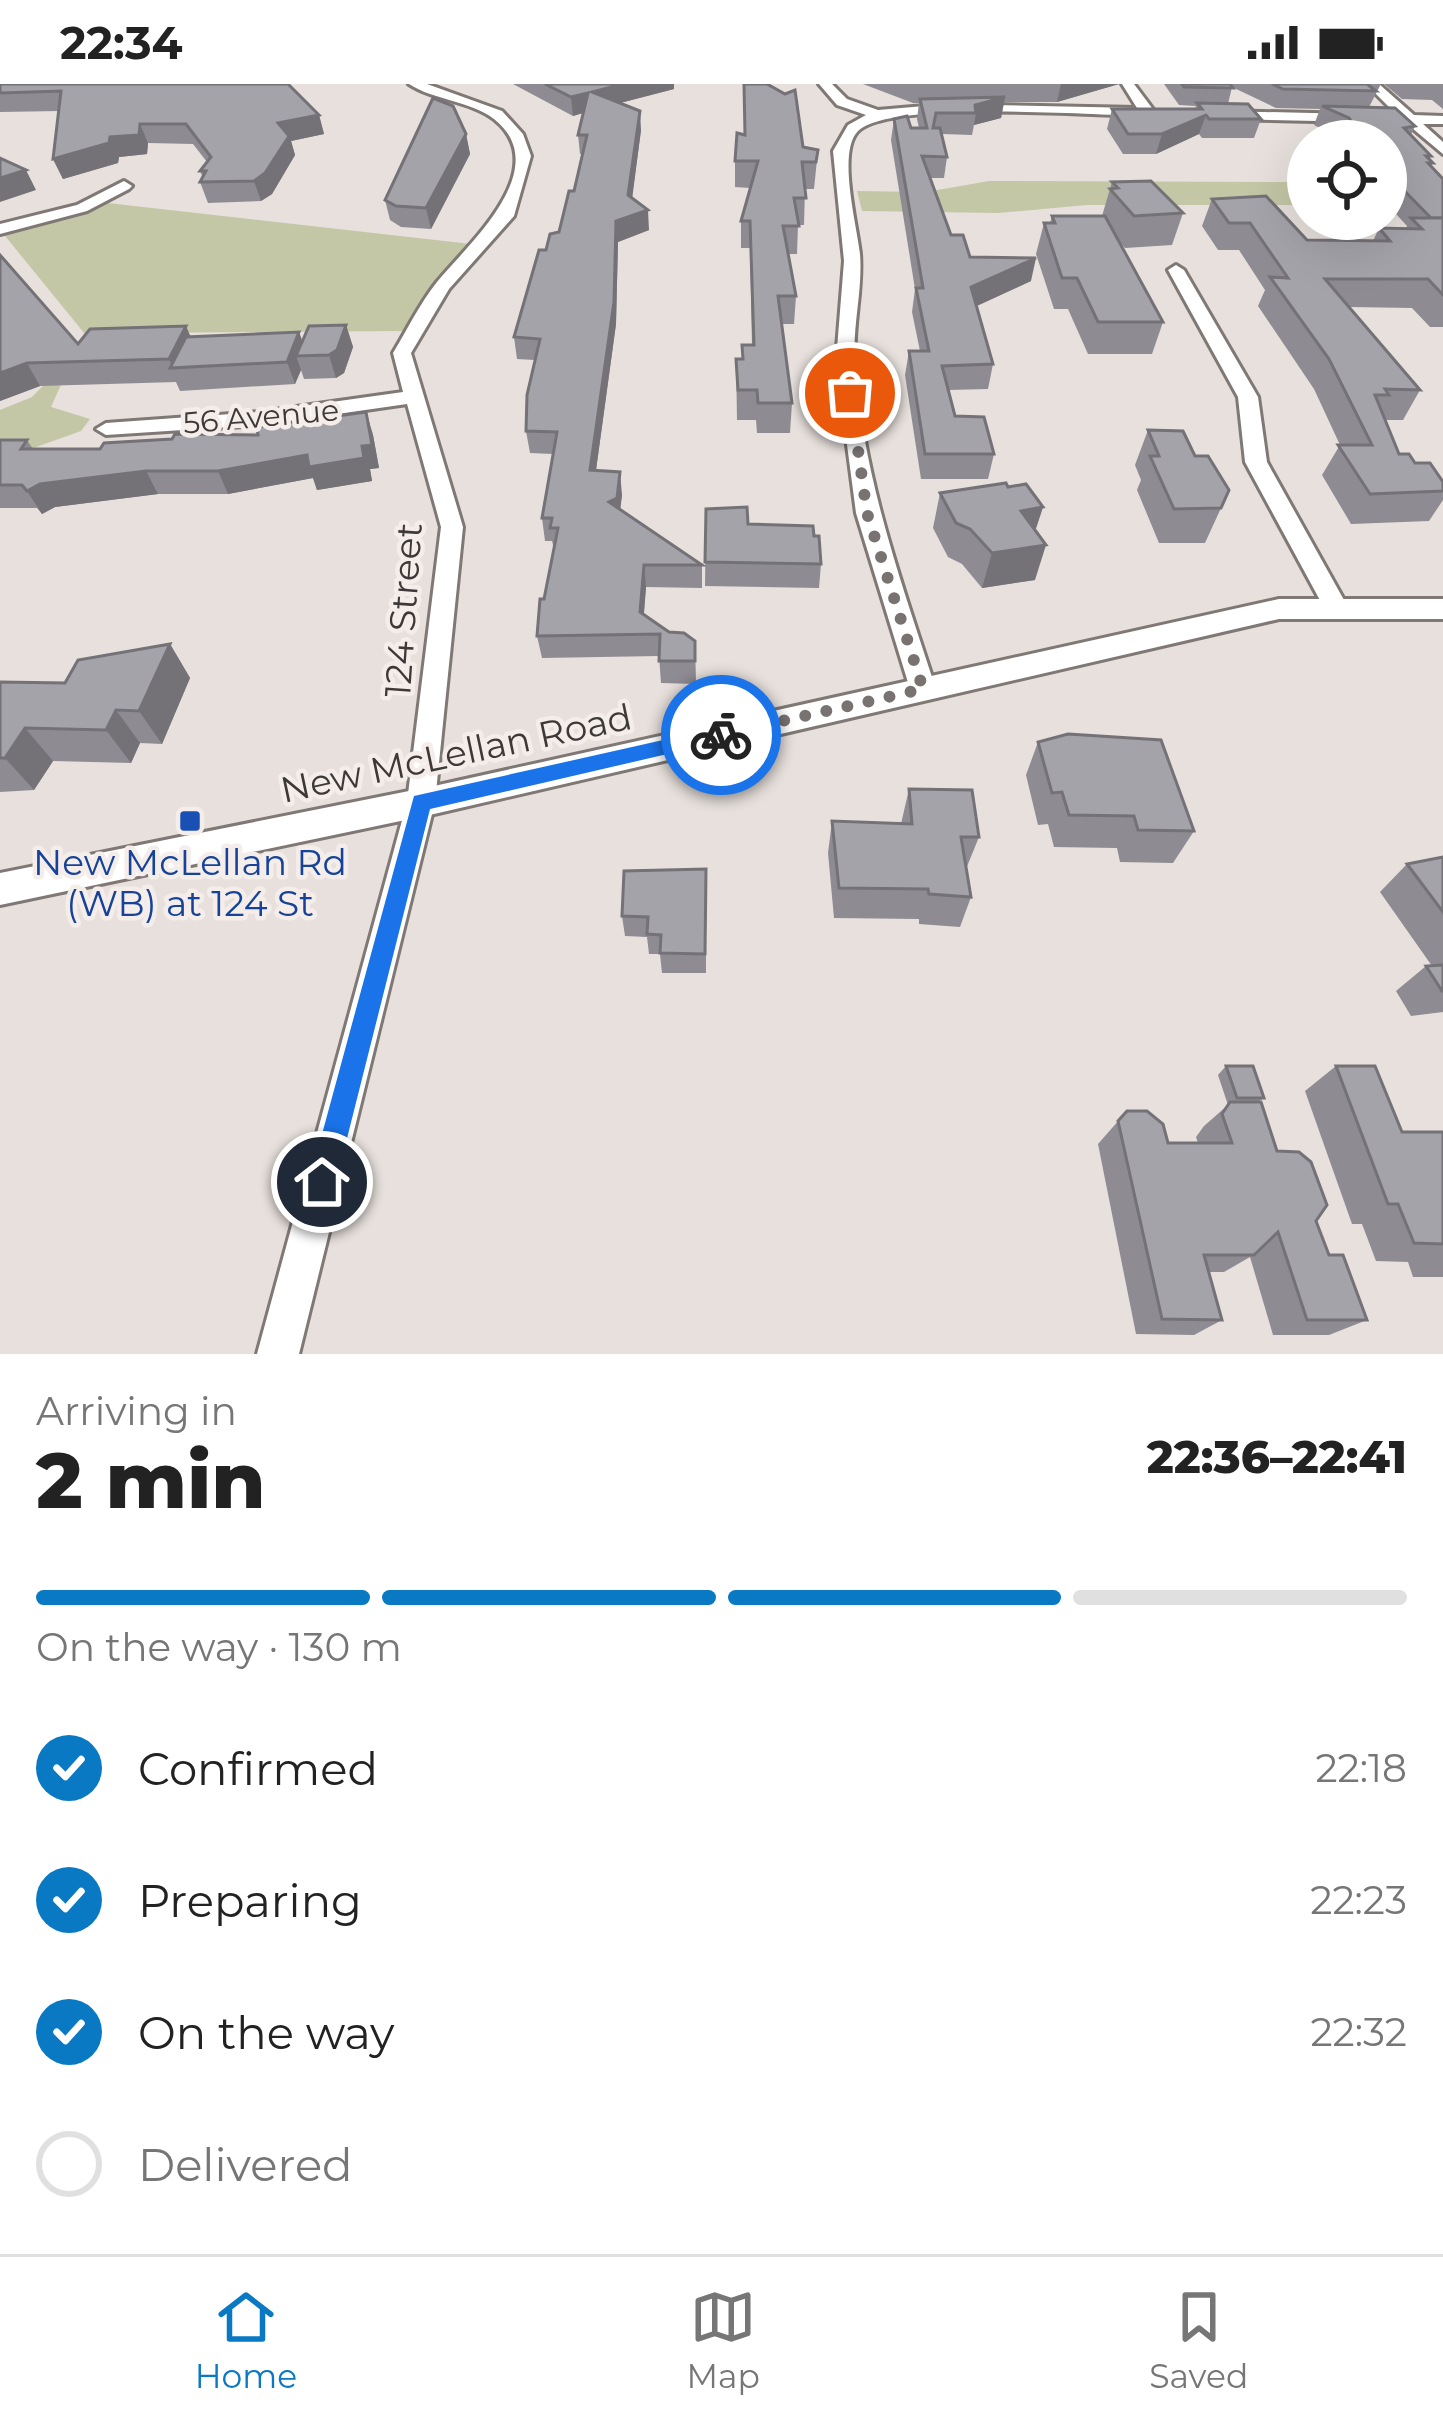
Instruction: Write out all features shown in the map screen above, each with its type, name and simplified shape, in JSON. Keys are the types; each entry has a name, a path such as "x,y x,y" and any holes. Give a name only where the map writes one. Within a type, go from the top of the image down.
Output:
{"street":[{"path":"825,84 842,102 877,114 948,108 1170,113"},
{"path":"1127,84 1146,112"},
{"path":"1372,84 1443,150"},
{"name":"124 Street","path":"278,1354 421,802 452,527 402,353 442,287 506,216 524,155 516,134 497,114 437,86"},
{"path":"877,114 853,128 840,151 852,262 845,361 867,513 923,689"},
{"path":"1194,114 1443,120"},
{"path":"0,230 82,208 124,186"},
{"path":"1176,270 1248,398 1256,462 1337,609 1443,609"},
{"name":"56 Avenue","path":"106,429 289,418 415,396"},
{"name":"New McLellan Road","path":"0,889 421,802 1279,609 1337,609"}],"green space":[{"path":"989,181 1287,182 1287,205 1087,205 998,213 862,211 857,191 926,192"},
{"path":"99,202 471,244 438,282 406,331 121,333 69,367 51,407 90,419 81,431 0,460 0,410 32,397 89,339 1,231"}],"building":[{"path":"0,84 288,84 319,115 278,123 289,136 265,173 254,181 200,182 206,171 200,171 211,157 186,124 140,124 139,135 110,137 109,143 53,159 61,91 0,93"},
{"path":"545,84 623,84 592,92 640,111 628,195 648,210 616,221 614,302 590,470 620,472 617,498 609,502 702,565 644,565 640,612 669,632 684,633 695,641 695,661 659,661 660,634 537,636 540,599 544,599 558,528 550,528 552,518 542,518 557,432 526,431 527,395 540,339 514,337 539,250 546,250 550,234 559,232 569,191 574,191 587,135 578,135 588,93 571,97"},
{"path":"744,84 767,84 785,94 795,90 803,147 818,150 816,162 802,162 806,198 794,198 799,226 783,226 796,296 778,296 792,403 758,403 757,390 738,390 736,359 743,359 742,345 754,345 750,221 741,221 758,161 735,161 737,133 745,135"},
{"path":"1182,84 1230,84 1233,88 1184,87"},
{"path":"1272,84 1367,84 1376,91 1283,89"},
{"path":"1005,97 975,105 976,113 936,113 933,128 940,128 947,157 922,156 951,235 963,235 970,257 1036,258 971,287 993,364 942,366 955,416 984,417 994,454 925,454 909,351 929,351 894,119 907,116 911,128 927,128 920,99"},
{"path":"433,98 453,106 466,134 426,208 396,206 385,200"},
{"path":"1197,103 1248,104 1261,119 1209,119 1206,115 1162,134 1128,134 1112,109 1202,109"},
{"path":"1322,106 1395,108 1415,126 1407,127 1407,120 1349,118"},
{"path":"1407,131 1431,156 1426,156 1433,163 1428,163 1443,179 1443,218 1431,218 1407,193"},
{"path":"0,158 26,170 0,178"},
{"path":"1151,181 1183,213 1134,216 1110,189 1118,188 1112,182"},
{"path":"1266,196 1287,219 1287,240 1407,240 1407,229 1422,229 1411,218 1443,218 1443,295 1428,279 1325,279 1420,390 1385,389 1389,395 1375,395 1399,454 1409,454 1415,463 1430,463 1443,482 1443,491 1370,494 1338,445 1372,445 1329,359 1270,277 1288,278 1250,223 1229,223 1212,199"},
{"path":"1052,216 1105,216 1163,322 1098,322 1077,278 1062,278 1044,223 1055,223"},
{"path":"0,255 78,344 90,329 186,326 169,359 27,363 0,373"},
{"path":"346,325 337,350 329,355 296,356 309,326"},
{"path":"299,332 287,362 170,368 186,337"},
{"path":"366,412 372,445 362,446 364,458 309,467 307,455 218,471 146,471 40,484 27,491 22,485 0,485 0,440 27,440 21,449 100,449 104,443 172,439 175,434 258,435 257,427"},
{"path":"1148,430 1183,431 1195,456 1208,456 1229,490 1221,508 1174,509 1150,456 1159,456"},
{"path":"1006,483 1008,487 1026,484 1043,507 1021,511 1046,545 992,553 970,529 956,523 940,493"},
{"path":"747,507 748,524 813,526 814,536 819,536 821,564 705,562 706,509"},
{"path":"170,644 139,711 116,710 106,730 25,728 5,758 0,758 0,682 65,683 78,660"},
{"path":"1068,734 1161,740 1194,831 1138,830 1134,816 1069,815 1062,792 1052,793 1038,742"},
{"path":"909,789 972,790 979,837 961,837 971,897 929,894 928,889 839,888 832,821 912,824"},
{"path":"1443,857 1443,912 1407,864"},
{"path":"706,869 705,954 660,953 661,935 647,934 648,917 622,916 624,871"},
{"path":"1443,965 1443,991 1442,991 1426,966"},
{"path":"1226,1066 1253,1066 1264,1098 1237,1098"},
{"path":"1336,1066 1375,1066 1402,1132 1443,1132 1443,1244 1414,1243 1398,1204 1388,1204"},
{"path":"1230,1102 1261,1102 1277,1151 1299,1152 1311,1162 1327,1205 1316,1221 1329,1255 1343,1255 1367,1320 1307,1320 1278,1232 1254,1255 1204,1255 1222,1320 1162,1319 1118,1121 1127,1111 1147,1111 1163,1124 1168,1143 1232,1143 1222,1114"}],"way so far":[{"path":"721,735 923,689 867,513 850,393"}],"place":[{"name":"New McLellan Rd (WB) at 124 St","path":"190,821"}],"route":[{"path":"322,1182 421,802 721,735"}]}
